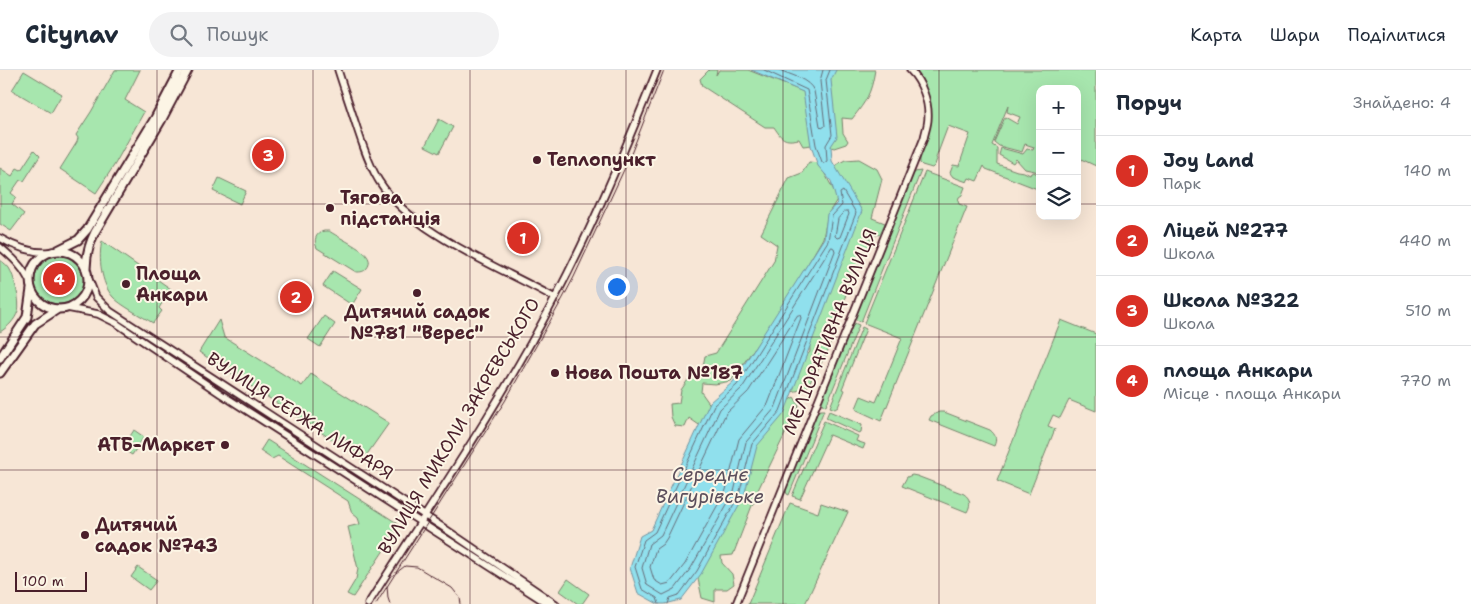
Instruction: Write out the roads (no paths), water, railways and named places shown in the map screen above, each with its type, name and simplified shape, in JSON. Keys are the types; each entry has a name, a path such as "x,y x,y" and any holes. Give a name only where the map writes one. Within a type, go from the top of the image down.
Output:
{"main road":[{"path":"180,70 155,118 87,230 78,240 58,250 48,252 34,263 29,280 35,297 42,304 50,308 67,308 82,298 86,290 88,277 86,260 89,244 94,232 161,121 188,70"},
{"path":"58,250 77,256 86,269"},
{"path":"0,358 28,317 31,289"},
{"path":"0,373 35,324 58,309"}],"street":[{"path":"338,70 367,158 379,181 391,197 411,216 431,231 555,298"},
{"name":"ВУЛИЦЯ МИКОЛИ ЗАКРЕВСЬКОГО","path":"368,604 499,398 555,298 593,222 632,134 657,70"},
{"name":"МЕЛІОРАТИВНА ВУЛИЦЯ","path":"736,604 924,138 928,118 926,100 921,85 910,70"},
{"path":"0,238 20,248 38,253 48,252"},
{"path":"0,247 24,269 29,280"},
{"name":"ВУЛИЦЯ СЕРЖА ЛИФАРЯ","path":"88,277 96,297 110,311 425,516 539,599 556,604"},
{"name":"ВУЛИЦЯ СЕРЖА ЛИФАРЯ","path":"67,308 98,314 116,323 221,394 548,604"}],"water":[{"name":"Середнє Вигурівське","path":"751,70 836,70 831,80 837,137 831,146 832,161 862,211 784,414 757,446 744,496 701,574 681,600 658,604 638,593 630,568 640,536 651,530 710,402 733,382 824,238 827,214 837,203 831,181 818,166 811,146 803,92"}],"tram line":[{"path":"376,604 505,401 563,298 629,159 664,70"},
{"path":"396,573 405,566 417,567 452,588 460,598 461,604"},
{"path":"387,586 390,604"}],"place":[{"name":"Школа №322","path":"268,155"},
{"name":"Теплопункт","path":"537,160"},
{"name":"Тягова пiдстанцiя","path":"330,208"},
{"name":"Joy Land","path":"523,238"},
{"name":"площа Анкари","path":"59,279"},
{"name":"Площа Анкари","path":"126,284"},
{"name":"Дитячий садок №781 \"Верес\"","path":"417,293"},
{"name":"Ліцей №277","path":"296,297"},
{"name":"Нова Пошта №187","path":"555,373"},
{"name":"АТБ-Маркет","path":"225,445"},
{"name":"Дитячий садок №743","path":"85,535"}]}
